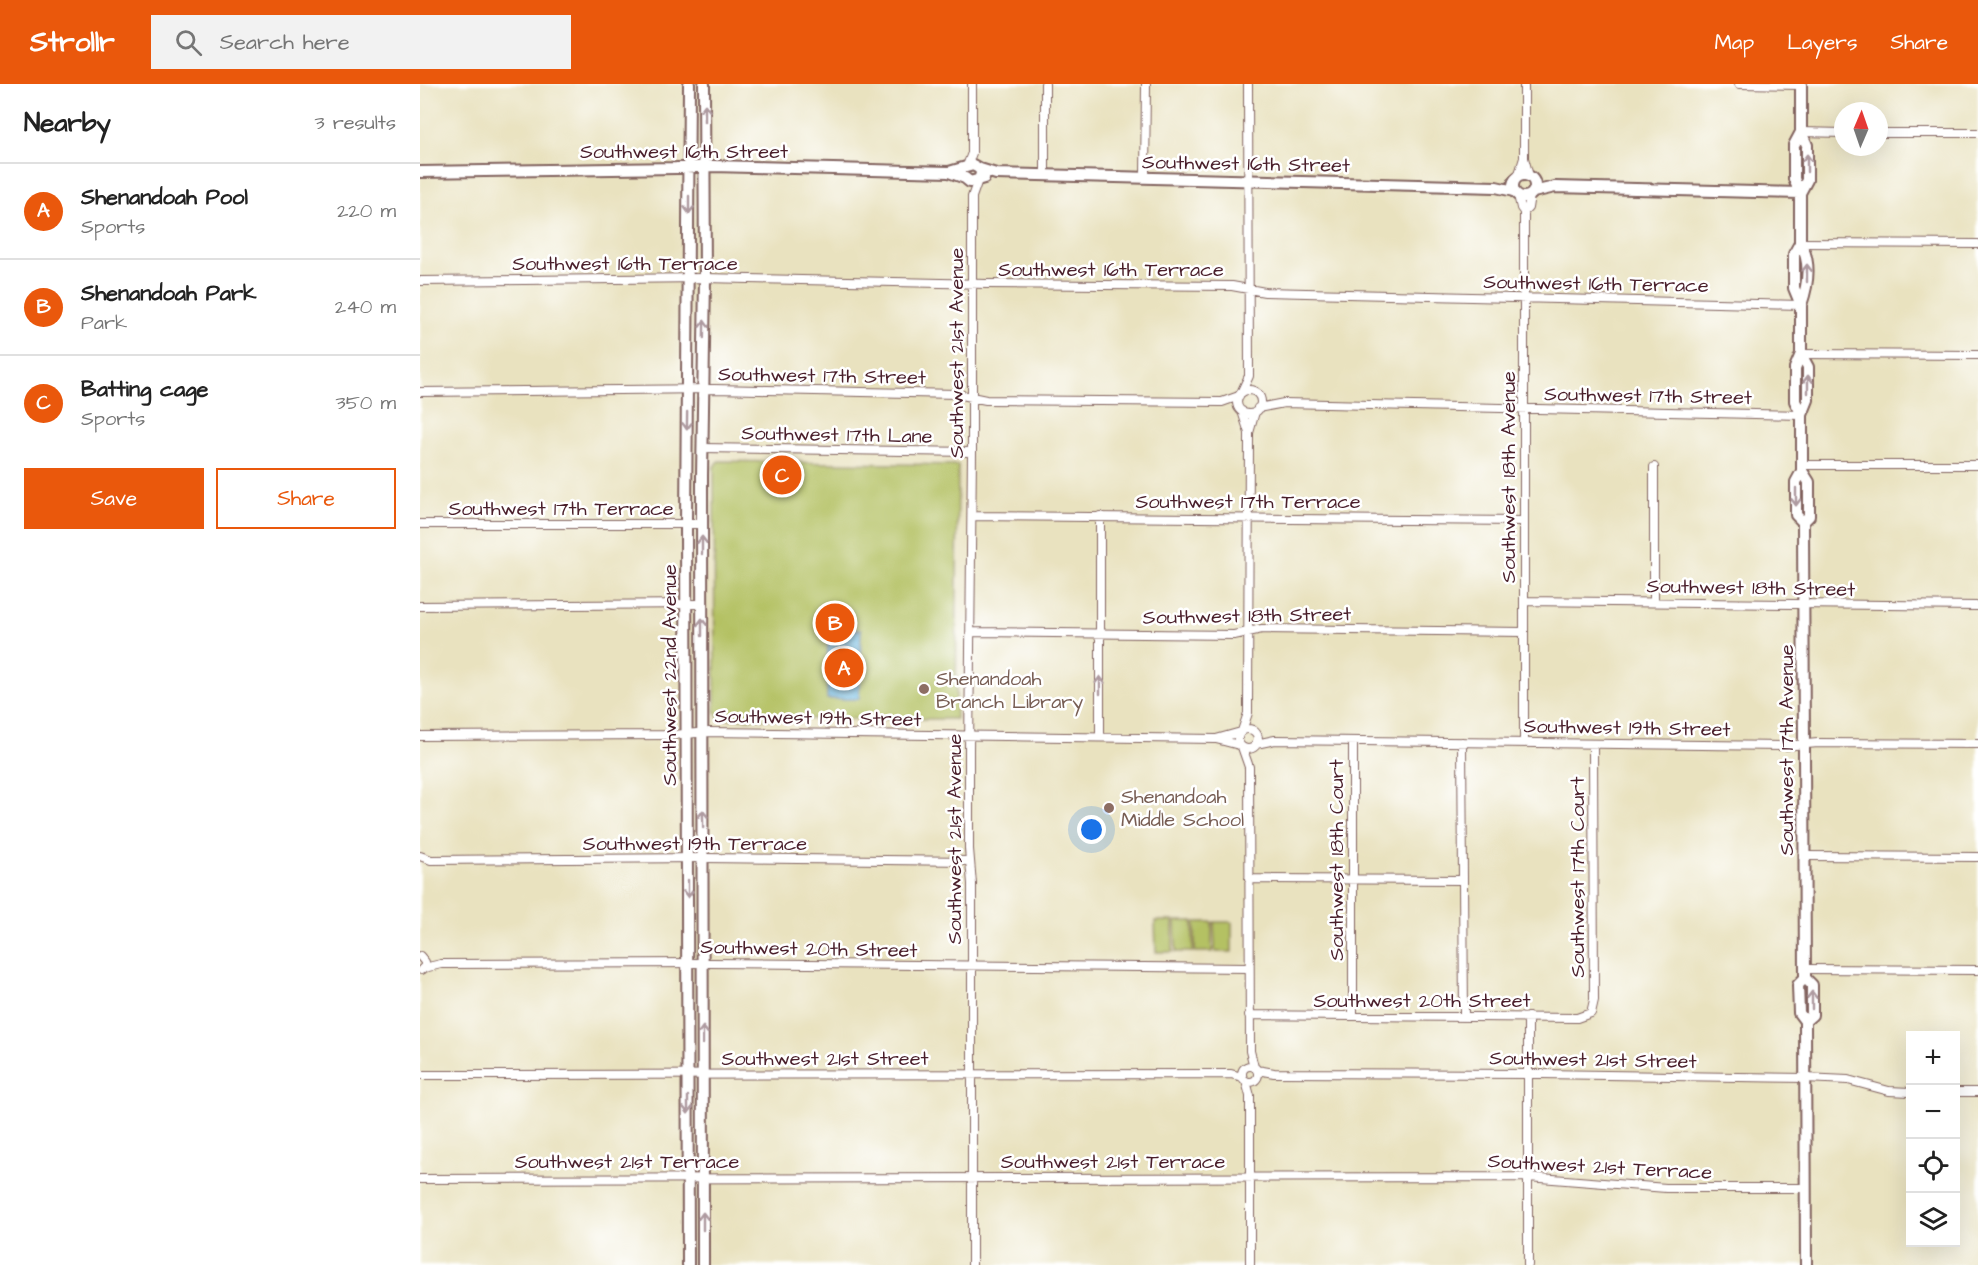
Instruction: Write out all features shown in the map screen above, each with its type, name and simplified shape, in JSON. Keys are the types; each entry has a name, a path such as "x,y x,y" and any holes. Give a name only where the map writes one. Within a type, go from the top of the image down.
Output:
{"main road":[{"name":"Southwest 22nd Avenue","path":"688,1265 686,524 689,84"},
{"name":"Southwest 22nd Avenue","path":"703,1265 704,84"},
{"name":"Southwest 17th Avenue","path":"1801,84 1801,132 1794,145 1794,179 1800,193 1800,243 1794,254 1794,288 1801,305 1801,354 1795,368 1795,401 1802,415 1802,468 1796,482 1796,515 1803,522 1805,974 1798,985 1799,1013 1805,1021 1806,1265"},
{"name":"Southwest 16th Street","path":"420,172 705,166 1800,193"}],"street":[{"name":"Southwest 21st Avenue","path":"972,84 972,516 969,736 972,884 972,1265"},
{"path":"1045,176 1046,84"},
{"path":"1145,178 1146,84"},
{"path":"1248,84 1249,376 1237,404 1249,433"},
{"path":"1524,84 1524,186"},
{"path":"1739,84 1801,84"},
{"path":"1801,132 1834,133"},
{"path":"1888,133 1978,133"},
{"name":"Southwest 18th Avenue","path":"1524,186 1528,208 1524,212 1524,742"},
{"path":"1800,243 1978,243"},
{"name":"Southwest 16th Terrace","path":"420,282 705,278 1232,286 1265,292 1801,305"},
{"path":"1801,354 1978,355"},
{"path":"1249,376 1260,400 1249,433 1248,714 1238,738 1249,767"},
{"name":"Southwest 17th Street","path":"420,393 703,389 957,394 986,400 1222,402 1240,409"},
{"path":"1240,394 1249,390 1257,395"},
{"name":"Southwest 17th Street","path":"1222,402 1240,394"},
{"name":"Southwest 17th Street","path":"1257,395 1278,403 1802,415"},
{"name":"Southwest 17th Street","path":"1257,410 1278,403"},
{"path":"1240,409 1248,414 1257,410"},
{"name":"Southwest 17th Lane","path":"702,448 972,452"},
{"path":"1802,468 1978,465"},
{"path":"1654,467 1654,602"},
{"name":"Southwest 17th Terrace","path":"972,516 1523,520"},
{"path":"1100,516 1100,737"},
{"name":"Southwest 17th Terrace","path":"420,524 702,524"},
{"name":"Southwest 18th Street","path":"1524,601 1978,606"},
{"path":"420,606 702,604"},
{"name":"Southwest 18th Street","path":"971,632 1234,635 1262,629 1524,632"},
{"path":"1248,714 1258,739 1249,767 1250,1265"},
{"path":"1242,731 1248,729 1255,733"},
{"name":"Southwest 19th Street","path":"1216,739 1242,731"},
{"name":"Southwest 19th Street","path":"420,736 702,733 1100,737 1216,739 1240,746"},
{"name":"Southwest 19th Street","path":"1255,733 1275,740"},
{"name":"Southwest 19th Street","path":"1255,745 1275,740 1784,746 1978,744"},
{"name":"Southwest 18th Court","path":"1353,741 1353,1016"},
{"path":"1462,742 1464,1016"},
{"name":"Southwest 17th Court","path":"1592,1010 1593,744"},
{"path":"1240,746 1248,749 1255,745"},
{"name":"Southwest 19th Terrace","path":"420,856 431,860 704,858 970,861"},
{"path":"1805,856 1978,857"},
{"path":"1249,879 1462,880"},
{"name":"Southwest 20th Street","path":"422,963 1249,968"},
{"path":"1805,974 1978,970"},
{"name":"Southwest 20th Street","path":"1249,1015 1577,1018 1587,1015 1592,1010"},
{"path":"1528,1017 1528,1265"},
{"name":"Southwest 21st Street","path":"420,1075 1528,1074 1848,1080 1889,1091 1906,1092"},
{"path":"1960,1092 1978,1092"},
{"name":"Southwest 21st Terrace","path":"420,1179 1528,1177 1676,1188 1806,1188"}],"green space":[{"path":"719,461 958,465 956,719 718,719 715,710 714,467"},
{"path":"1155,921 1173,921 1173,952 1156,952"},
{"path":"1175,921 1193,921 1193,952 1176,952"},
{"path":"1195,922 1212,922 1212,952 1195,952"},
{"path":"1214,922 1232,922 1232,952 1215,952"}],"water":[{"path":"826,629 861,630 859,699 827,699 828,637"}],"place":[{"name":"Batting cage","path":"782,475"},
{"name":"Shenandoah Park","path":"835,623"},
{"name":"Shenandoah Pool","path":"844,668"},
{"name":"Shenandoah Branch Library","path":"924,689"},
{"name":"Shenandoah Middle School","path":"1109,808"}]}
